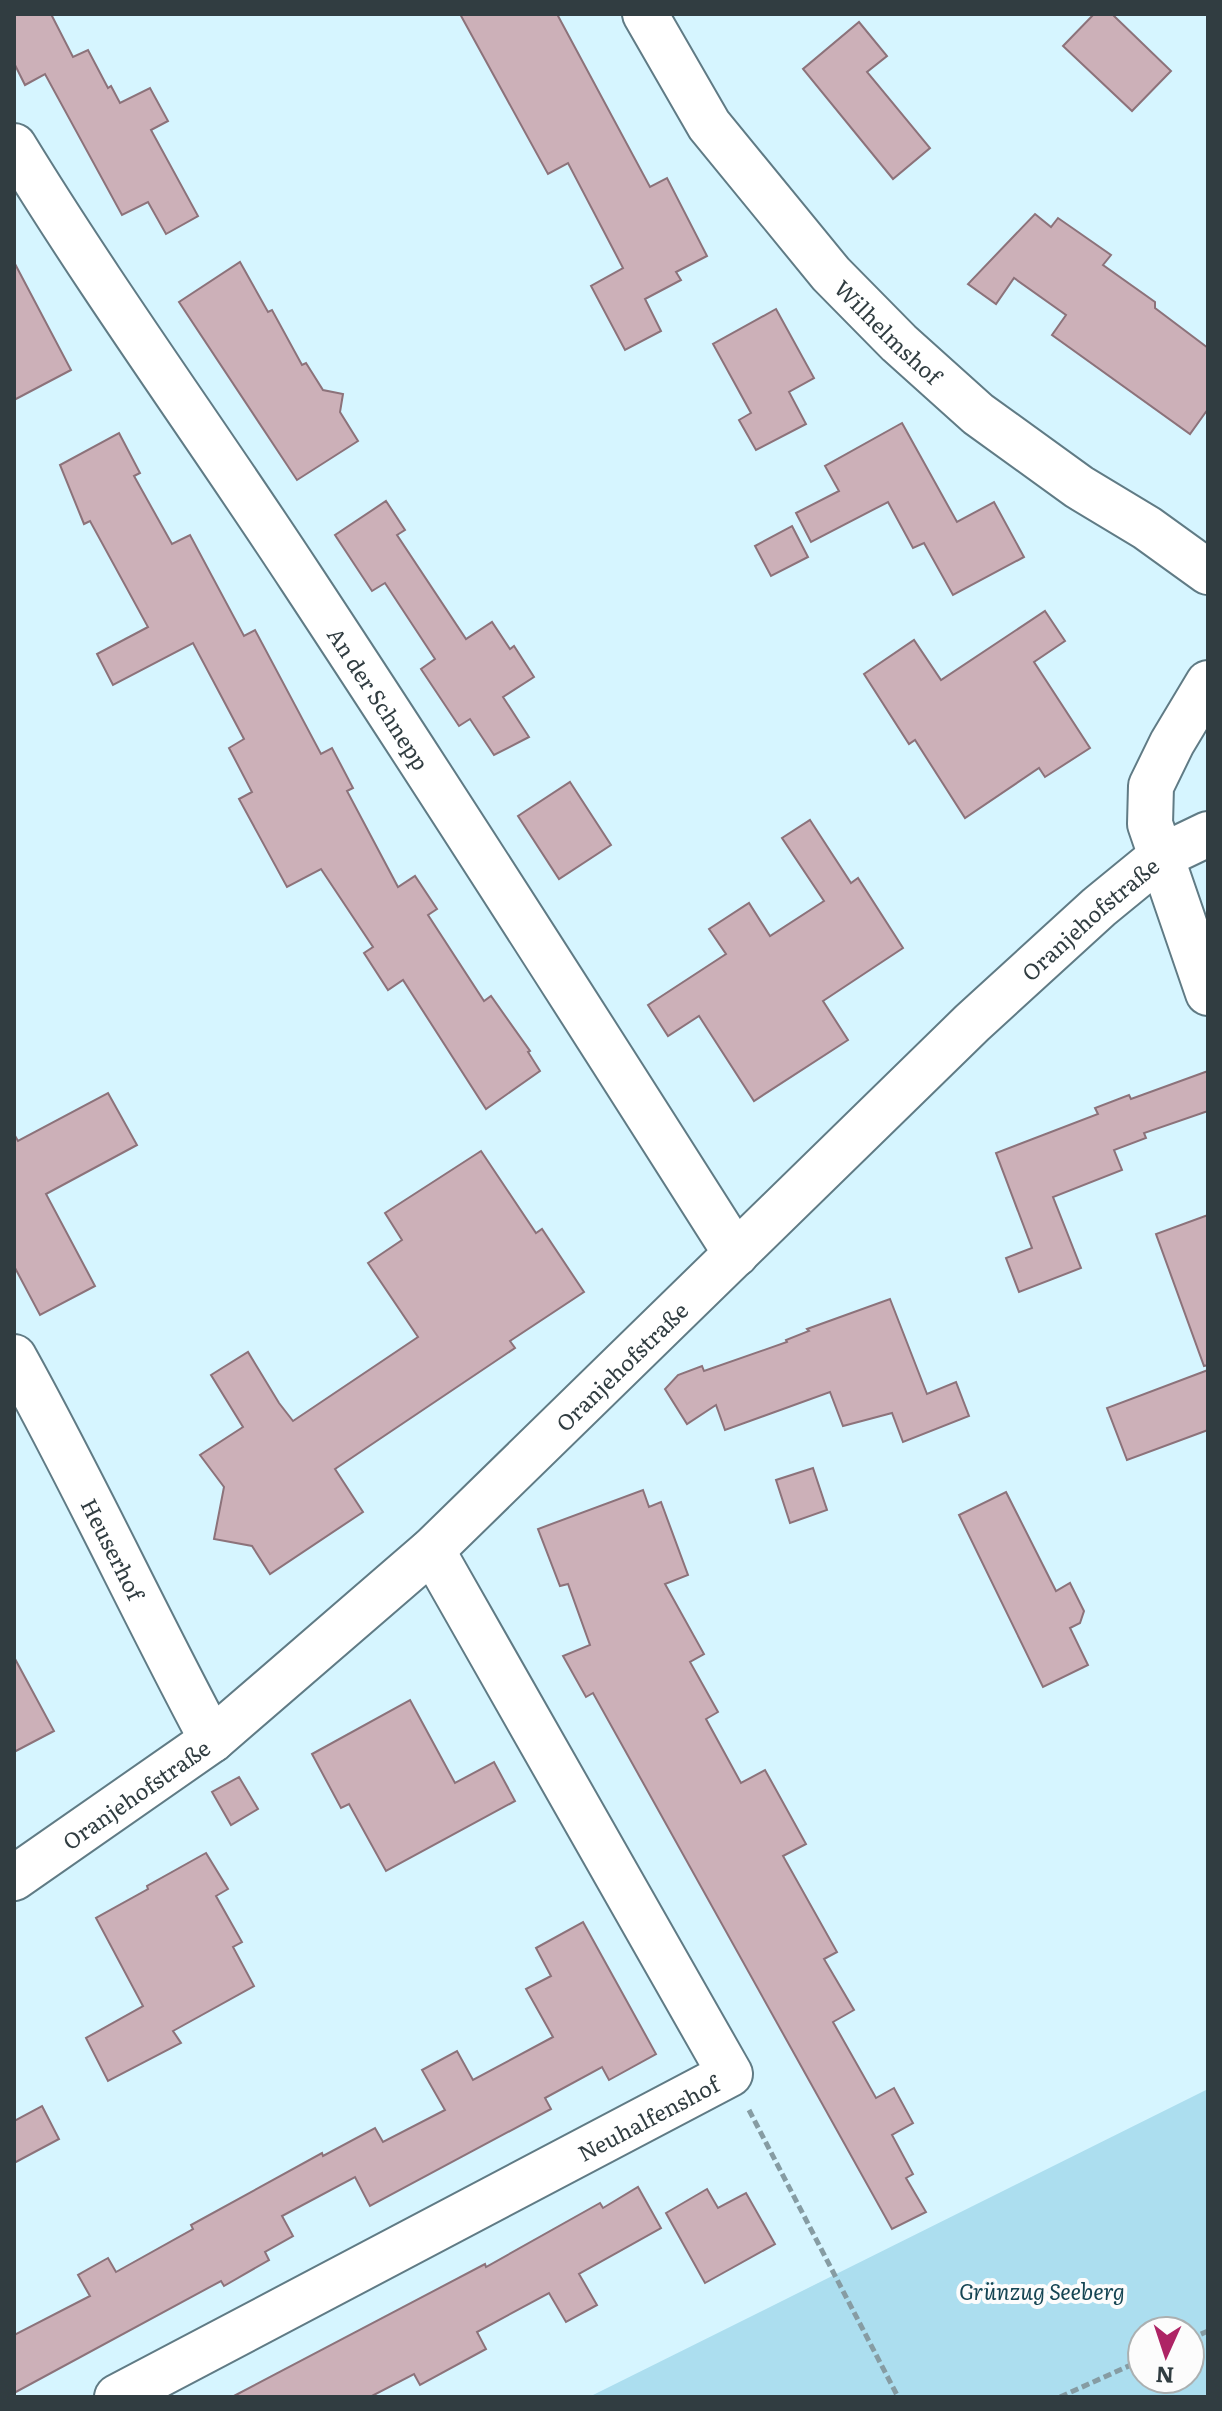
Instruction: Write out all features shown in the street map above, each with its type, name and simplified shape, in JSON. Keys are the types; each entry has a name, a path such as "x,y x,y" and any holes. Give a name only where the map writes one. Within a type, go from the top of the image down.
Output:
{"street":[{"name":"Wilhelmshof","path":"645,14 709,125 831,274 899,343 978,414 1079,487 1147,528 1208,572"},
{"name":"An der Schnepp","path":"14,146 57,216 299,574 481,852 736,1254"},
{"path":"1208,683 1172,743 1151,786 1150,824 1208,993"},
{"name":"Oranjehofstraße","path":"14,1878 212,1740 432,1550 963,1032 1099,907 1160,857 1208,834"},
{"name":"Heuserhof","path":"14,1357 56,1433 212,1740"},
{"name":"Neuhalfenshof","path":"117,2397 730,2074 432,1550"}],"path":[{"path":"730,2074 898,2397"},
{"path":"1060,2397 1126,2367"}],"green space":[{"name":"Grünzug Seeberg","path":"1208,2089 1208,2397 589,2397"}],"building":[{"path":"14,14 51,14 73,57 88,50 108,88 111,86 120,103 150,88 168,121 151,130 198,216 166,234 148,202 122,215 45,74 25,85 14,63"},
{"path":"460,14 557,14 650,187 667,178 707,256 676,272 681,280 645,299 661,331 625,350 591,286 623,268 568,163 548,174"},
{"path":"1094,14 1112,14 1171,71 1132,111 1063,46"},
{"path":"859,22 887,56 867,72 930,148 893,179 803,69"},
{"path":"1035,214 1051,227 1058,218 1111,255 1103,265 1155,302 1155,308 1208,348 1208,409 1190,434 1052,335 1066,315 1014,278 996,304 968,284"},
{"path":"14,262 71,370 14,400"},
{"path":"240,262 268,312 272,310 302,365 306,363 323,390 343,394 340,412 358,441 297,480 179,302"},
{"path":"776,309 814,378 789,392 806,424 756,450 739,420 751,413 713,344"},
{"path":"902,423 957,522 994,502 1024,557 953,595 924,543 913,548 888,502 811,542 796,513 839,491 825,466"},
{"path":"119,433 140,473 134,476 172,544 190,535 244,636 255,630 321,754 332,748 353,788 347,791 398,887 415,876 437,909 428,915 484,1001 491,996 530,1051 540,1071 486,1109 403,980 388,990 364,953 373,947 321,869 287,887 239,799 252,792 229,748 244,739 193,643 113,685 97,654 148,627 90,521 84,524 60,465"},
{"path":"386,501 405,530 397,535 466,639 492,622 510,649 514,646 534,677 503,697 529,737 494,755 470,719 459,726 421,669 435,659 385,583 372,591 335,535"},
{"path":"792,526 808,557 771,576 755,546"},
{"path":"1045,611 1065,641 1034,662 1090,748 1045,777 1039,768 965,818 915,740 909,744 864,674 914,640 941,680"},
{"path":"570,782 611,845 559,879 518,816"},
{"path":"810,820 851,883 858,878 903,948 823,1001 848,1040 754,1101 699,1016 668,1036 648,1005 726,954 709,929 749,903 770,936 824,901 782,838"},
{"path":"1208,1071 1208,1111 1144,1133 1146,1138 1114,1150 1122,1170 1053,1197 1081,1268 1019,1292 1006,1258 1032,1248 996,1153 1098,1114 1095,1108 1129,1095 1131,1099"},
{"path":"108,1093 137,1145 46,1194 95,1286 40,1315 14,1266 14,1134 18,1141"},
{"path":"481,1151 536,1233 542,1229 584,1292 510,1341 515,1348 335,1469 363,1512 270,1574 252,1546 214,1539 224,1487 200,1455 243,1427 211,1375 248,1352 293,1421 418,1337 368,1263 402,1240 385,1213"},
{"path":"1208,1215 1208,1365 1204,1366 1156,1234"},
{"path":"890,1299 927,1394 956,1382 969,1416 903,1442 892,1413 843,1426 830,1392 725,1430 716,1405 687,1424 665,1389 678,1375 702,1366 704,1371 787,1342 809,1331 807,1329"},
{"path":"1208,1370 1208,1430 1127,1460 1107,1408"},
{"path":"813,1468 827,1510 790,1523 776,1480"},
{"path":"643,1490 649,1507 661,1502 688,1575 665,1584 704,1654 690,1662 718,1712 706,1719 741,1783 765,1770 806,1844 783,1856 837,1952 824,1959 854,2010 833,2022 876,2098 894,2088 913,2123 892,2135 913,2174 906,2178 926,2212 892,2229 593,1693 586,1697 563,1656 590,1645 568,1584 560,1586 538,1529"},
{"path":"1006,1492 1056,1591 1070,1583 1084,1611 1080,1623 1070,1628 1088,1665 1043,1687 959,1515"},
{"path":"14,1657 54,1731 14,1752"},
{"path":"410,1700 455,1783 494,1762 515,1801 386,1871 349,1804 341,1808 312,1754"},
{"path":"239,1777 258,1809 231,1825 212,1792"},
{"path":"206,1853 228,1889 216,1896 242,1942 233,1947 254,1986 173,2031 181,2043 108,2081 86,2038 143,2006 96,1918"},
{"path":"583,1922 656,2054 609,2080 602,2067 545,2098 551,2109 370,2206 355,2177 282,2216 293,2236 265,2252 269,2260 224,2286 221,2281 14,2393 14,2335 90,2296 78,2275 108,2258 116,2272 193,2229 191,2225 322,2153 323,2156 375,2128 383,2142 445,2110 422,2070 457,2051 473,2080 553,2037 526,1989 551,1976 536,1948"},
{"path":"42,2106 59,2139 14,2163 14,2121"},
{"path":"638,2187 661,2228 579,2274 597,2305 566,2322 549,2293 477,2332 486,2349 420,2385 414,2374 370,2397 232,2397 485,2264 486,2267 600,2203 603,2208"},
{"path":"707,2189 718,2208 746,2193 775,2244 705,2283 666,2213"}]}
